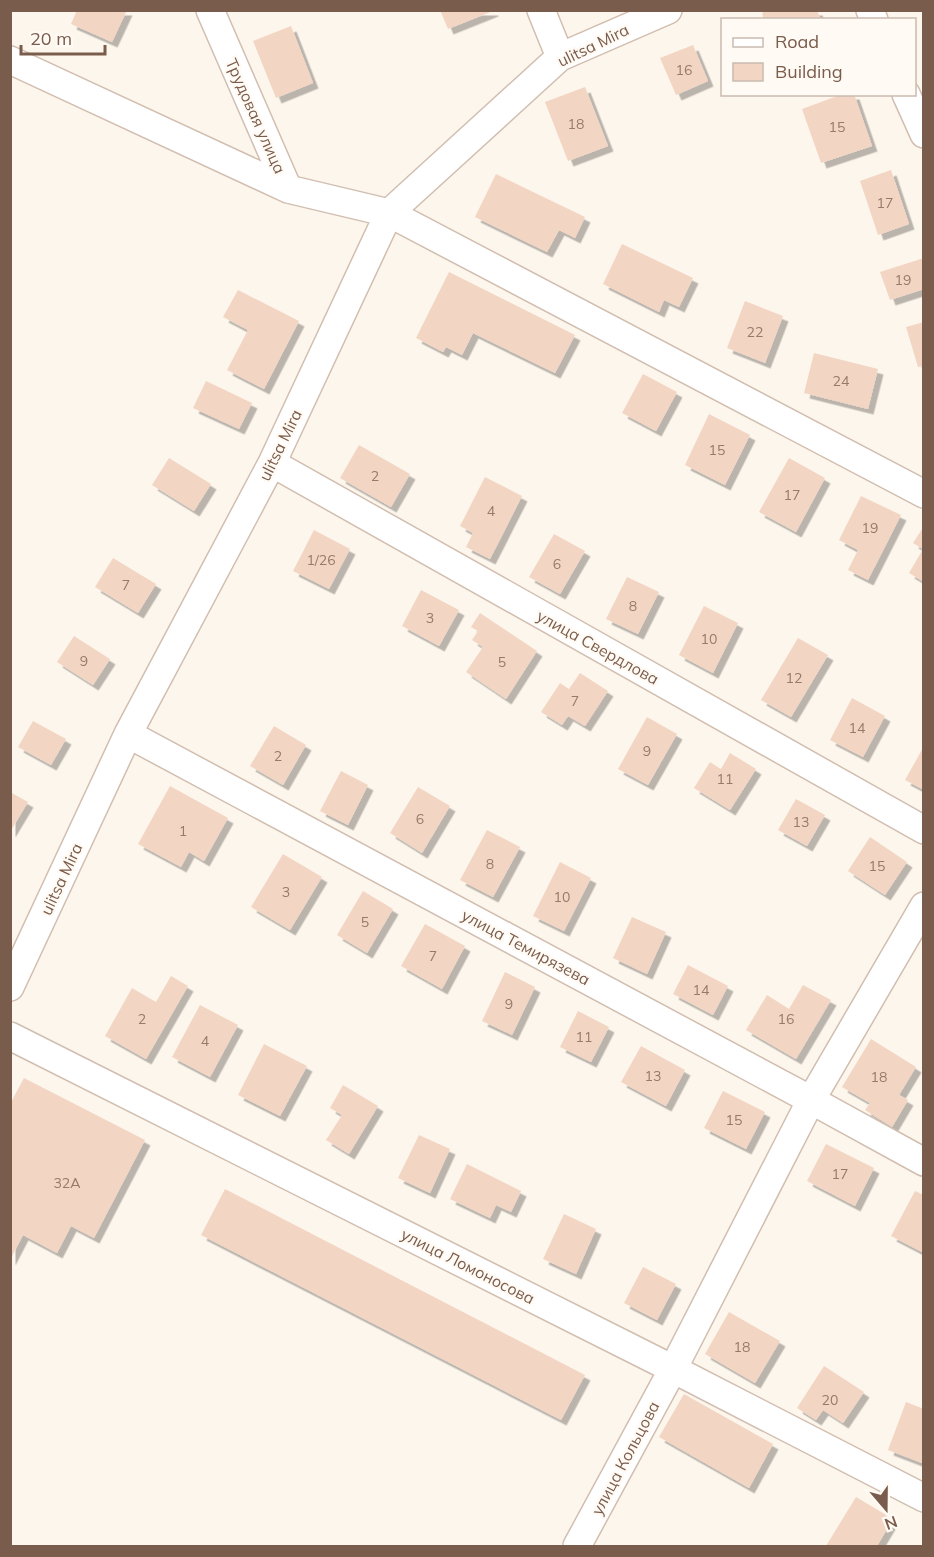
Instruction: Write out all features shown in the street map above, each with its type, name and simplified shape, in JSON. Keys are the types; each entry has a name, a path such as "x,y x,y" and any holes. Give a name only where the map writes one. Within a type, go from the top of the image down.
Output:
{"street":[{"name":"Трудовая улица","path":"210,10 288,189"},
{"path":"541,10 560,57"},
{"name":"ulitsa Mira","path":"10,987 128,734 272,463 389,213 560,57 668,10"},
{"path":"10,60 288,189 389,213 924,494"},
{"path":"907,96 924,134"},
{"name":"улица Свердлова","path":"272,463 924,830"},
{"name":"улица Темирязева","path":"128,734 924,1162"},
{"name":"улица Кольцова","path":"577,1546 673,1369 811,1100 924,906"},
{"name":"улица Ломоносова","path":"10,1036 673,1369 924,1498"}],"building":[{"path":"77,10 127,10 112,42 71,24"},
{"path":"440,10 493,10 493,11 448,29"},
{"path":"769,10 817,10 820,18 763,18 762,13"},
{"path":"291,26 313,83 276,98 253,41"},
{"path":"693,45 708,81 676,95 660,58"},
{"path":"585,87 608,146 568,161 545,102"},
{"path":"838,96 855,96 872,146 821,163 802,109"},
{"path":"891,170 909,224 878,235 860,181"},
{"path":"496,174 585,217 575,238 559,230 547,252 475,217"},
{"path":"622,244 693,278 679,307 664,300 659,312 603,284"},
{"path":"924,258 924,289 890,300 880,272"},
{"path":"449,272 575,335 555,373 473,333 462,355 446,347 443,352 416,338"},
{"path":"238,290 299,321 264,389 227,370 248,330 223,317"},
{"path":"745,301 783,316 765,363 727,348"},
{"path":"924,322 924,366 918,367 906,327"},
{"path":"814,353 878,369 868,409 804,393"},
{"path":"643,374 677,392 656,431 622,413"},
{"path":"206,381 252,403 239,429 193,408"},
{"path":"709,414 750,435 725,485 685,465"},
{"path":"359,445 410,474 391,507 340,478"},
{"path":"169,458 211,484 194,511 152,485"},
{"path":"789,458 825,478 796,532 759,512"},
{"path":"485,477 522,496 490,559 466,547 473,533 460,526"},
{"path":"861,496 901,515 868,580 848,570 858,550 839,540"},
{"path":"924,526 924,582 909,573 923,549 913,543"},
{"path":"314,530 350,549 329,589 293,571"},
{"path":"554,534 585,551 560,594 529,577"},
{"path":"113,558 156,584 138,613 95,587"},
{"path":"627,577 659,592 638,634 606,619"},
{"path":"421,590 459,610 439,646 402,626"},
{"path":"704,606 738,623 713,673 679,655"},
{"path":"480,613 537,651 506,699 466,672 483,647 472,640 478,631 471,627"},
{"path":"74,636 110,659 93,685 57,662"},
{"path":"798,638 828,655 791,717 761,700"},
{"path":"580,673 608,691 585,726 568,716 562,725 541,712 560,683 569,689"},
{"path":"852,698 885,716 863,757 830,740"},
{"path":"647,717 677,734 648,785 618,769"},
{"path":"33,721 66,739 51,765 18,747"},
{"path":"274,726 306,745 283,785 250,766"},
{"path":"924,746 924,790 905,780"},
{"path":"730,753 756,769 730,810 694,788 710,762 721,769"},
{"path":"341,771 368,785 348,825 320,811"},
{"path":"170,786 228,818 204,861 189,852 181,867 138,844"},
{"path":"418,787 450,806 422,853 390,833"},
{"path":"10,792 28,802 10,832"},
{"path":"796,799 825,815 807,846 778,830"},
{"path":"487,830 520,847 493,897 460,880"},
{"path":"870,837 907,862 885,895 848,871"},
{"path":"283,854 322,877 290,930 251,907"},
{"path":"560,862 591,878 564,931 533,916"},
{"path":"363,891 393,909 367,953 337,935"},
{"path":"632,917 666,932 647,974 613,958"},
{"path":"425,924 465,946 442,989 401,966"},
{"path":"688,965 728,986 713,1015 673,994"},
{"path":"505,972 535,987 512,1035 482,1021"},
{"path":"171,976 188,986 146,1059 105,1036 132,988 156,1002"},
{"path":"803,985 831,1000 796,1059 746,1030 767,995 789,1009"},
{"path":"200,1005 238,1025 210,1077 172,1057"},
{"path":"578,1011 609,1027 591,1062 560,1047"},
{"path":"871,1039 916,1067 899,1095 908,1100 892,1127 865,1110 870,1103 842,1087"},
{"path":"264,1044 307,1066 280,1116 238,1095"},
{"path":"641,1046 685,1070 666,1106 621,1082"},
{"path":"24,1078 145,1140 94,1238 71,1226 57,1253 23,1235 10,1260 10,1104"},
{"path":"343,1085 378,1106 349,1154 326,1140 342,1115 330,1108"},
{"path":"723,1091 765,1112 746,1149 704,1128"},
{"path":"419,1135 450,1149 430,1193 398,1178"},
{"path":"826,1144 874,1168 855,1206 807,1181"},
{"path":"467,1164 521,1191 511,1212 496,1205 490,1218 450,1199"},
{"path":"225,1189 585,1375 561,1420 201,1235"},
{"path":"915,1191 924,1195 924,1253 891,1236"},
{"path":"564,1214 596,1229 576,1274 543,1259"},
{"path":"643,1267 676,1284 657,1320 624,1303"},
{"path":"729,1312 780,1341 755,1383 705,1354"},
{"path":"824,1366 864,1392 843,1423 823,1410 816,1420 797,1408"},
{"path":"684,1394 773,1444 749,1488 659,1437"},
{"path":"906,1402 924,1409 922,1463 888,1450"},
{"path":"856,1497 893,1519 877,1546 826,1546"}]}
